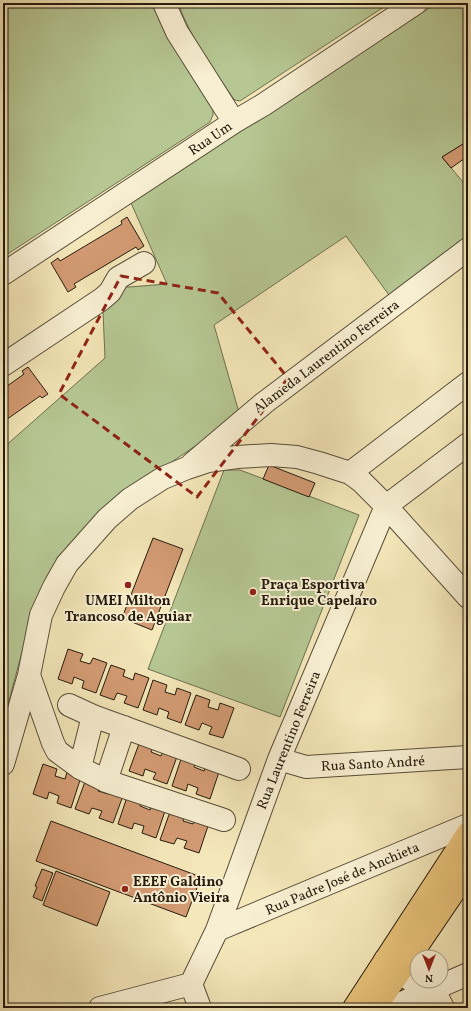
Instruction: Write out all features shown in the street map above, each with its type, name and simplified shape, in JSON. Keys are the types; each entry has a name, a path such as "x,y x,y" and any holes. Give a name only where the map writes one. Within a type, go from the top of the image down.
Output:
{"main road":[{"path":"375,1008 392,966 468,833"},
{"path":"354,1008 392,966 468,871"}],"street":[{"path":"164,3 177,32 234,122"},
{"name":"Rua Um","path":"3,274 234,122 263,105 416,3"},
{"name":"Alameda Laurentino Ferreira","path":"187,468 264,403 468,248"},
{"path":"3,365 102,299 110,292 114,282 118,278 144,263"},
{"path":"350,473 468,383"},
{"name":"Rua Laurentino Ferreira","path":"191,984 217,930 279,759 386,506 468,444"},
{"path":"3,764 29,675 41,615 67,564 107,519 130,499 163,478 187,468 208,461 237,456 271,455 297,456 350,473 366,485 386,506 468,597"},
{"path":"29,675 57,751 80,768 106,781 224,820"},
{"path":"69,705 92,716 239,769"},
{"path":"80,768 92,716"},
{"path":"106,781 124,727"},
{"name":"Rua Santo André","path":"279,759 306,767 468,757"},
{"name":"Rua Padre José de Anchieta","path":"217,930 468,825"},
{"path":"392,966 416,984 424,987 438,999"},
{"path":"390,1008 438,999 468,974"},
{"path":"110,1007 191,984 200,1008"}],"highlighted area":[{"path":"121,276 218,293 288,378 197,497 59,394"}],"green space":[{"path":"3,3 155,3 180,54 213,109 213,115 210,122 3,257"},
{"path":"178,3 390,3 240,101 233,98 202,52 189,29"},
{"path":"437,3 468,3 468,141 442,157 468,188 468,243 394,302 346,236 214,325 240,416 127,492 29,626 3,723 3,448 105,358 103,312 116,288 167,284 131,203"},
{"name":"Praça Esportiva Enrique Capelaro","path":"224,470 240,470 359,515 280,717 148,669"}],"building":[{"path":"463,144 468,151 468,156 451,168 442,157"},
{"path":"127,217 144,246 138,250 136,247 74,284 76,287 68,292 51,263 58,258 60,261 122,224 121,221"},
{"path":"28,367 48,394 42,398 40,396 3,422 3,389 24,374 22,371"},
{"path":"269,465 315,483 309,497 263,479"},
{"path":"153,538 183,549 152,630 122,618"},
{"path":"68,649 83,654 80,661 90,664 93,658 107,663 96,693 82,688 84,681 74,677 72,684 58,679"},
{"path":"111,665 125,670 123,676 133,680 135,673 149,678 138,708 124,703 127,696 117,693 114,700 100,695"},
{"path":"153,680 167,685 165,692 175,695 177,688 191,693 181,723 167,718 169,712 159,708 157,715 143,710"},
{"path":"196,695 210,700 208,707 218,710 220,703 234,708 223,738 209,734 212,727 202,723 199,730 185,725"},
{"path":"140,741 154,746 151,752 161,756 164,749 178,754 167,784 153,779 156,773 145,769 143,776 129,771"},
{"path":"182,756 196,761 194,767 204,771 206,764 220,769 210,799 196,794 198,788 188,784 186,791 172,786"},
{"path":"43,764 57,769 55,776 65,779 67,772 81,777 71,808 57,803 59,796 49,792 47,799 33,794"},
{"path":"86,779 100,784 98,791 108,794 110,788 124,793 113,823 99,818 102,811 92,808 89,814 75,809"},
{"path":"128,794 142,799 140,806 150,810 152,803 166,808 156,838 142,833 144,826 134,823 132,829 118,824"},
{"path":"171,809 185,814 183,821 193,824 195,818 209,823 199,853 184,848 187,841 177,838 174,844 160,840"},
{"path":"51,821 201,877 186,917 36,861"},
{"path":"42,869 53,873 42,901 33,897 37,887 35,886"},
{"path":"56,871 110,892 97,926 43,905"}],"place":[{"name":"UMEI Milton Trancoso de Aguiar","path":"128,585"},
{"name":"Praça Esportiva Enrique Capelaro","path":"253,592"},
{"name":"EEEF Galdino Antônio Vieira","path":"125,889"}]}
